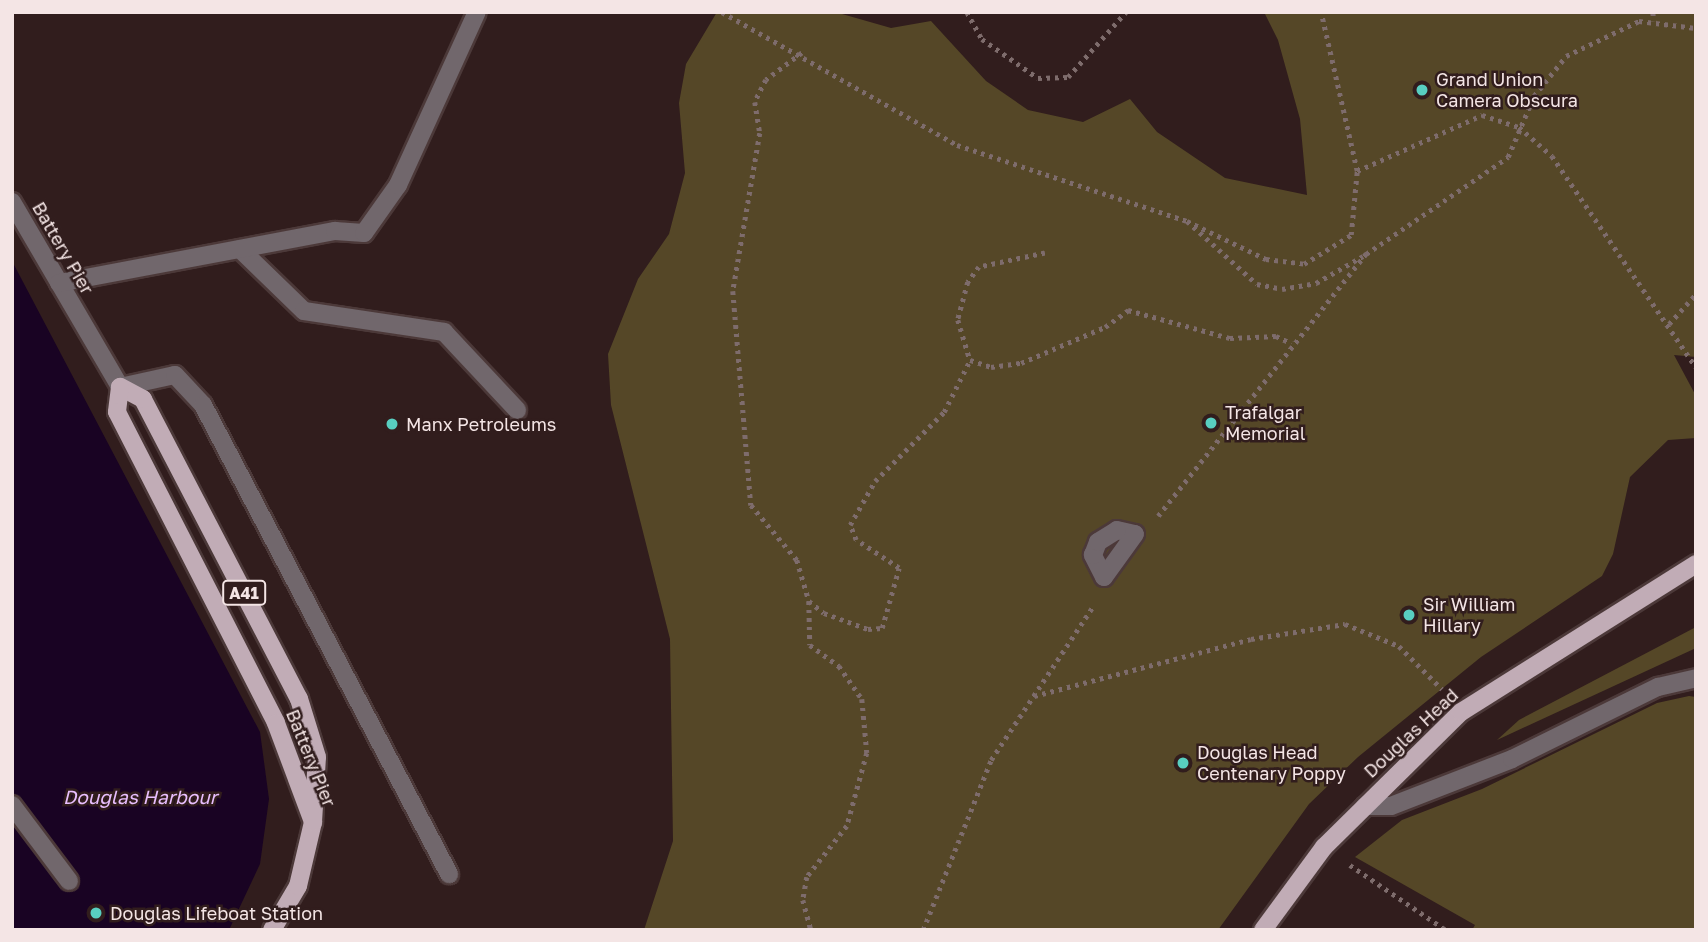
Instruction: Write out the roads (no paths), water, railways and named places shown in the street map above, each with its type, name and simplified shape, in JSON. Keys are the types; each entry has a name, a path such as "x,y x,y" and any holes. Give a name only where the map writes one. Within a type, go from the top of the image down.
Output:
{"main road":[{"name":"Battery Pier","path":"120,387 143,399 299,699 317,757 313,822 276,723 117,412 120,387"},
{"name":"Douglas Head","path":"1264,930 1324,847 1461,712 1696,564"},
{"name":"A41","path":"272,930 298,886 313,822"}],"street":[{"path":"60,283 335,231 363,233 398,185 477,12"},
{"name":"Battery Pier","path":"12,202 120,387"},
{"path":"240,249 304,311 444,332 517,410"},
{"path":"120,387 175,375 202,405 449,874"},
{"path":"1365,806 1415,796 1512,759 1658,687 1696,678"},
{"path":"12,805 69,881"}],"water":[{"name":"Douglas Harbour","path":"12,261 260,732 269,799 260,864 229,930 12,930"}],"place":[{"name":"Grand Union Camera Obscura","path":"1422,90"},
{"name":"Trafalgar Memorial","path":"1211,423"},
{"name":"Manx Petroleums","path":"392,424"},
{"name":"Sir William Hillary","path":"1409,615"},
{"name":"Douglas Head Centenary Poppy","path":"1183,763"},
{"name":"Douglas Lifeboat Station","path":"96,913"}]}
